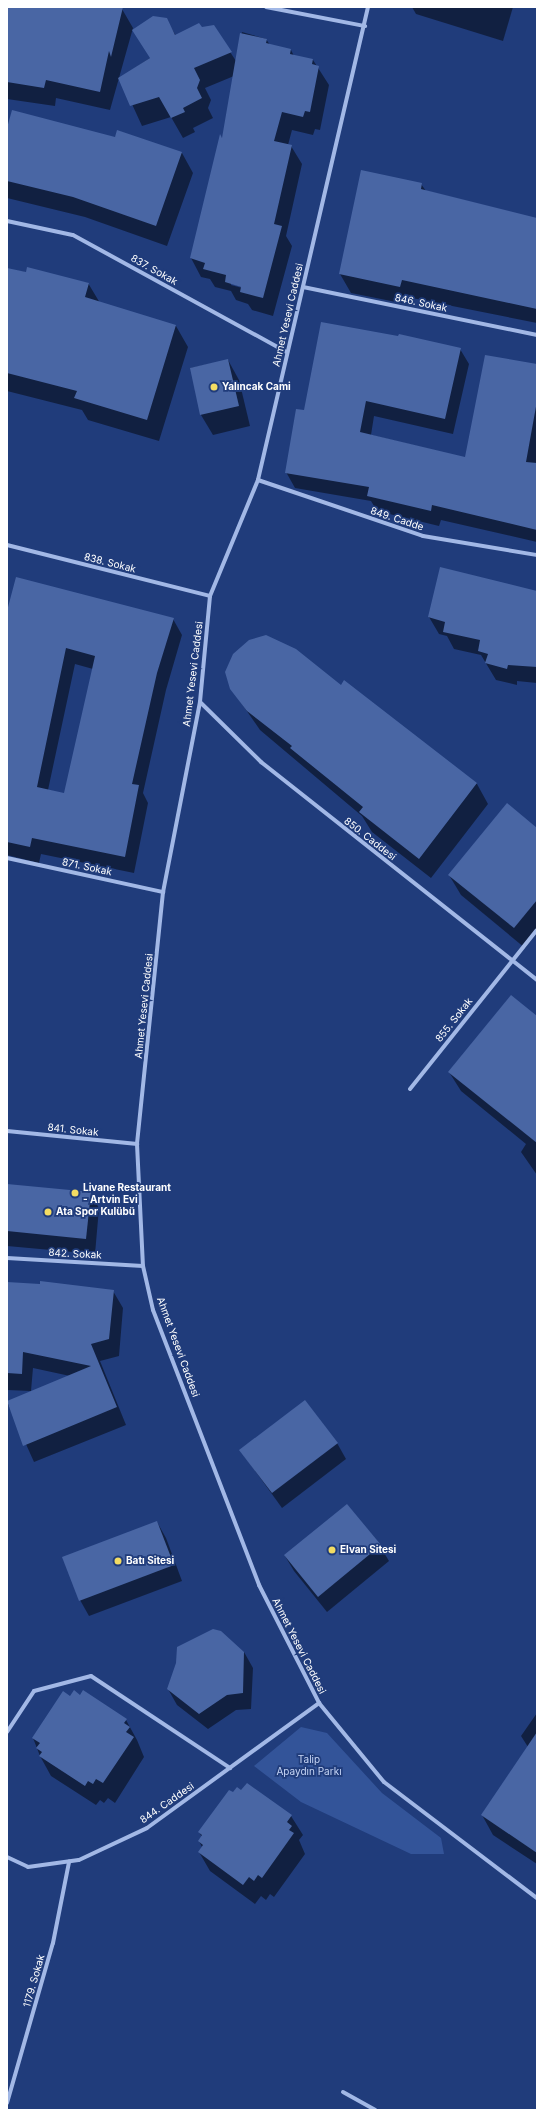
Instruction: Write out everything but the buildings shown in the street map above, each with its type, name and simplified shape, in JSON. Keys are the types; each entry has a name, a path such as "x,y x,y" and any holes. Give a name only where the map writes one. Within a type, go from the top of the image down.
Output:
{"street":[{"path":"266,7 365,26"},
{"name":"Ahmet Yesevi Caddesi","path":"368,7 365,26 258,480 210,596 200,702 163,892 138,1144 143,1266 154,1310 259,1585 318,1703 384,1782 537,1898"},
{"name":"837. Sokak","path":"7,221 72,235 287,352"},
{"name":"846. Sokak","path":"303,287 537,335"},
{"name":"849. Cadde","path":"258,480 423,536 537,555"},
{"name":"838. Sokak","path":"7,545 210,596"},
{"name":"850. Caddesi","path":"200,702 261,762 537,980"},
{"name":"871. Sokak","path":"7,858 163,892"},
{"name":"855. Sokak","path":"410,1089 511,960 537,930"},
{"name":"841. Sokak","path":"7,1131 138,1144"},
{"name":"842. Sokak","path":"7,1258 143,1266"},
{"path":"7,1732 34,1691 91,1676 230,1768"},
{"name":"844. Caddesi","path":"7,1857 28,1867 79,1860 147,1828 318,1703"},
{"name":"1179. Sokak","path":"7,2103 53,1943 68,1862"},
{"path":"343,2092 375,2110"}],"green space":[{"name":"Talip Apaydın Parkı","path":"301,1727 327,1733 382,1793 441,1838 444,1854 411,1854 301,1802 254,1766"}],"place":[{"name":"Yalıncak Cami","path":"214,387"},
{"name":"Livane Restaurant - Artvin Evi","path":"75,1193"},
{"name":"Ata Spor Kulübü","path":"48,1212"},
{"name":"Elvan Sitesi","path":"332,1550"},
{"name":"Batı Sitesi","path":"118,1561"}]}
